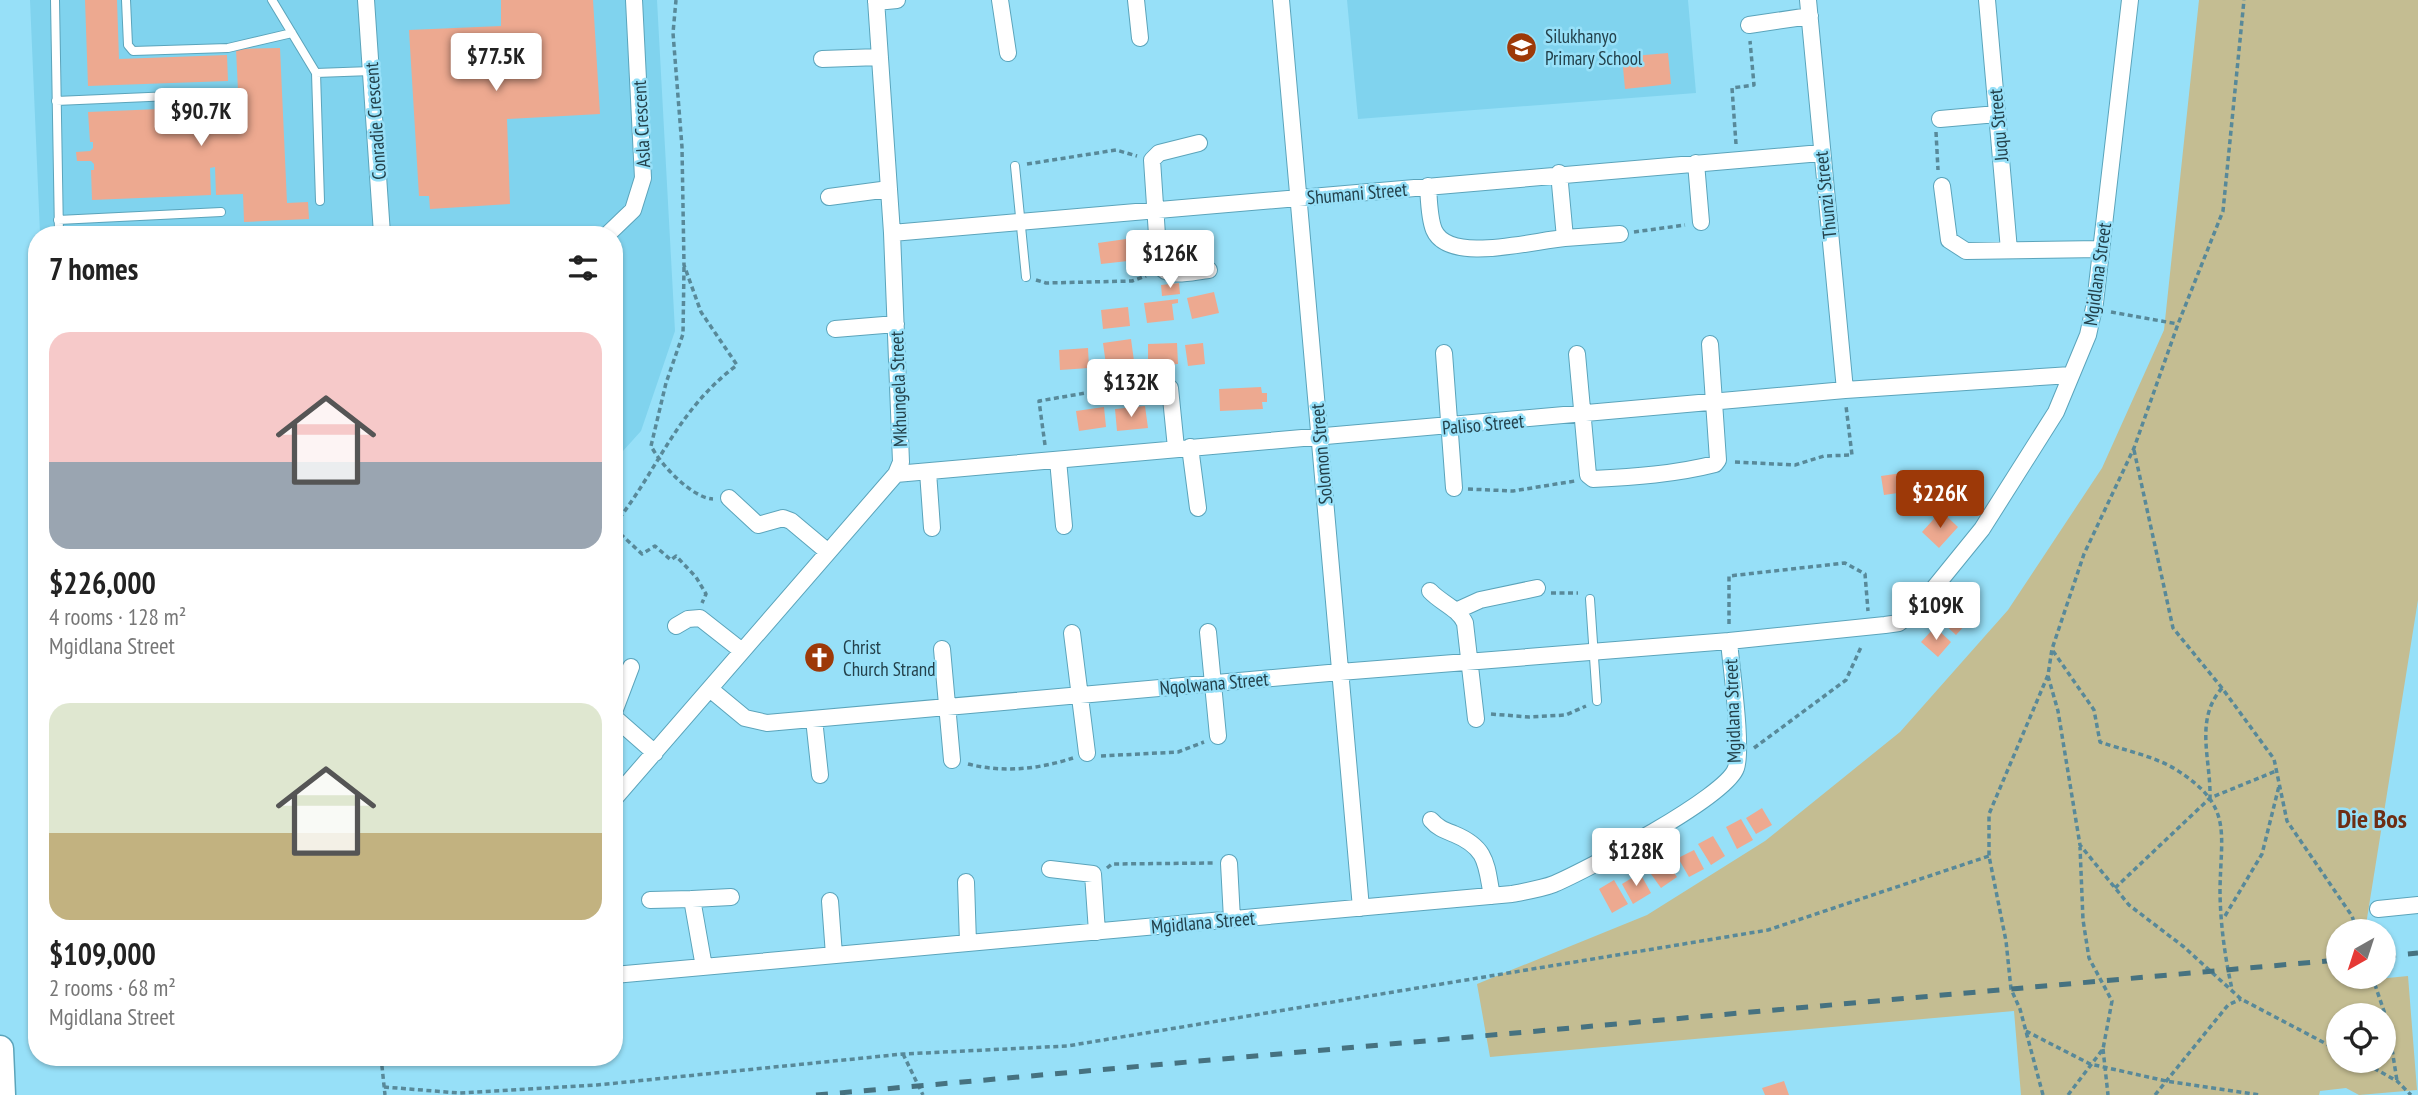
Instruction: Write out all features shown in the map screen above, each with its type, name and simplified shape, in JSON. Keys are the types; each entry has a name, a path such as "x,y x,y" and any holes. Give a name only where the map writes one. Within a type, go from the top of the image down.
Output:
{"highway":[{"path":"0,1049 2,1095"}],"street":[{"name":"Asla Crescent","path":"616,226 633,210 643,178 634,0"},
{"path":"876,1 897,0"},
{"path":"1000,0 1008,52"},
{"path":"1136,0 1140,38"},
{"name":"Solomon Street","path":"1281,0 1361,908"},
{"name":"Juqu Street","path":"1987,0 2009,250"},
{"name":"Mgidlana Street","path":"623,974 1492,896 1536,889 1570,876 1652,833 1727,785 1738,759 1729,641 1885,625 1908,618 1982,529 2056,412 2088,335 2095,303 2130,0"},
{"name":"Mkhungela Street","path":"623,789 896,474 901,462 892,233 876,1"},
{"name":"Conradie Crescent","path":"368,3 381,226"},
{"path":"1749,25 1809,8"},
{"name":"Thunzi Street","path":"1809,8 1845,390"},
{"path":"822,59 880,57"},
{"path":"1940,119 1997,114"},
{"path":"1199,143 1159,152 1152,160 1161,269 1174,274 1209,270"},
{"name":"Shumani Street","path":"892,233 1559,173 1821,153"},
{"path":"1696,163 1701,222"},
{"path":"1559,173 1565,238"},
{"path":"1428,186 1433,229 1452,247 1476,249 1620,234"},
{"path":"1941,186 1949,240 1966,251 2101,248"},
{"path":"829,197 889,189"},
{"path":"835,329 896,324"},
{"path":"1577,354 1580,415 1587,469 1591,478 1686,470 1715,464 1718,460 1710,344"},
{"path":"1444,353 1454,488"},
{"name":"Paliso Street","path":"896,474 1183,448 1450,428 1845,390 2071,375"},
{"path":"1170,388 1198,508"},
{"path":"1052,460 1064,526"},
{"path":"928,472 932,528"},
{"path":"729,498 758,525 783,518 828,552"},
{"path":"1458,610 1480,600 1537,588"},
{"path":"1430,591 1441,603 1458,610 1465,623 1467,662 1476,719"},
{"path":"676,625 695,617 742,651"},
{"path":"1209,632 1218,736"},
{"path":"1072,634 1087,753"},
{"name":"Nqolwana Street","path":"710,689 751,720 767,723 1340,671 1729,641"},
{"path":"942,649 952,760"},
{"path":"623,689 631,667"},
{"path":"814,719 820,775"},
{"path":"623,723 654,753"},
{"path":"1431,820 1443,831 1471,842 1480,850 1492,896"},
{"path":"1229,863 1232,919"},
{"path":"1050,869 1077,870 1095,876 1097,932"},
{"path":"966,882 968,943"},
{"path":"650,900 732,897"},
{"path":"692,899 704,967"},
{"path":"830,901 834,955"},
{"path":"2378,909 2418,905"}],"lane":[{"path":"55,0 58,226"},
{"path":"126,0 128,45 133,51 228,48 292,33"},
{"path":"272,0 316,73 320,201"},
{"path":"316,73 371,71"},
{"path":"56,102 218,94"},
{"path":"1015,166 1026,277"},
{"path":"58,220 221,212"},
{"path":"1590,599 1597,701"}],"path":[{"path":"676,0 673,33 682,147 683,334 666,383 650,446 657,458 703,499 729,498"},
{"path":"2043,1095 2026,1031 2011,989 2006,941 1989,856 1989,814 2048,675 2052,649 2084,554 2134,448 2178,324 2223,211 2244,0"},
{"path":"1738,160 1732,88 1754,85 1749,25"},
{"path":"1940,119 1936,121 1937,167 1941,186"},
{"path":"1015,166 1116,150 1152,160"},
{"path":"1620,234 1669,229 1701,222"},
{"path":"623,515 678,425 720,378 737,365 701,312 684,265"},
{"path":"1026,277 1046,283 1132,281 1161,269"},
{"path":"2095,303 2106,306 2112,312 2178,324"},
{"path":"1052,460 1040,401 1132,385 1170,388"},
{"path":"1718,460 1755,465 1795,465 1824,456 1852,455 1845,390"},
{"path":"2134,448 2173,628 2222,688 2274,760 2287,821 2353,919"},
{"path":"1454,488 1513,491 1552,487 1591,478"},
{"path":"623,536 642,554 655,546 671,560 676,556 696,578 706,594 695,617"},
{"path":"1537,588 1542,593 1587,593 1590,599"},
{"path":"2052,649 2062,668 2094,710 2100,742 2174,768 2210,798"},
{"path":"2048,675 2058,711 2080,845 2083,920 2089,958 2112,1000 2103,1049 2108,1095"},
{"path":"2222,688 2213,699 2204,729 2211,775 2210,798 2223,828 2220,891 2226,961 2233,991"},
{"path":"1476,719 1498,712 1529,717 1566,715 1597,701"},
{"path":"952,760 987,768 1042,768 1087,753 1105,756 1178,752 1218,736"},
{"path":"2115,888 2210,798 2277,771"},
{"path":"2223,917 2262,854 2279,783"},
{"path":"2080,845 2129,905 2184,947 2241,999 2326,1043"},
{"path":"384,1087 459,1093 597,1085 903,1054 1067,1046 1769,930 1989,856"},
{"path":"1095,876 1112,864 1185,861 1229,863"},
{"path":"2376,989 2388,1023 2397,1080"},
{"path":"2155,1095 2228,1005 2241,999"},
{"path":"2026,1031 2090,1064 2166,1081 2260,1095"},
{"path":"2068,1095 2103,1049"},
{"path":"903,1054 923,1095"},
{"path":"382,1066 385,1095"},
{"path":"2384,1073 2397,1080 2411,1095"}],"shaded area":[{"path":"30,0 657,0 675,331 641,431 623,451 623,226 40,226"},
{"name":"Silukhanyo Primary School","path":"1347,0 1688,0 1696,93 1358,119"},
{"path":"2199,0 2418,0 2418,600 2367,919 2326,919 2326,989 2396,989 2396,977 2408,976 2417,1090 2359,1095 2346,1088 2320,1091 2319,1095 2021,1095 2014,1011 1490,1057 1477,984 1647,915 1765,841 1900,732 2008,610 2102,468 2164,330"}],"building":[{"path":"85,0 117,0 119,59 227,55 228,81 88,86"},
{"path":"501,0 593,0 600,114 507,119 510,204 430,209 429,196 419,196 409,30 501,26"},
{"path":"280,48 287,203 308,202 309,219 244,222 243,194 216,195 215,167 210,168 211,195 92,200 91,170 94,170 94,164 91,161 77,161 76,152 90,151 93,148 93,142 90,142 88,112 208,107 209,134 213,134 212,107 227,106 228,133 240,133 236,49"},
{"path":"1668,53 1671,84 1625,89 1622,57"},
{"path":"1126,239 1128,261 1101,264 1098,243"},
{"path":"1179,283 1180,294 1162,296 1161,285"},
{"path":"1214,292 1219,313 1192,319 1187,298"},
{"path":"1178,299 1178,303 1172,304 1174,320 1147,323 1144,303"},
{"path":"1128,307 1130,326 1103,329 1101,310"},
{"path":"1131,339 1134,361 1106,365 1103,343"},
{"path":"1177,343 1178,364 1148,366 1148,344"},
{"path":"1203,343 1205,364 1188,366 1185,345"},
{"path":"1088,348 1089,368 1060,370 1059,350"},
{"path":"1261,387 1262,393 1267,393 1267,402 1262,402 1263,409 1220,411 1219,389"},
{"path":"1145,406 1148,428 1117,431 1115,409"},
{"path":"1104,407 1106,427 1079,431 1076,411"},
{"path":"1909,472 1912,491 1884,495 1881,476"},
{"path":"1953,472 1956,493 1928,497 1925,476"},
{"path":"1941,511 1958,527 1939,548 1922,532"},
{"path":"1955,608 1969,621 1956,635 1942,622"},
{"path":"1935,627 1951,642 1938,657 1921,642"},
{"path":"1762,808 1772,825 1756,834 1746,818"},
{"path":"1741,819 1753,840 1737,849 1726,827"},
{"path":"1713,836 1725,856 1711,865 1698,844"},
{"path":"1694,850 1704,869 1689,877 1678,858"},
{"path":"1663,856 1677,877 1661,888 1646,867"},
{"path":"1640,873 1651,893 1633,904 1622,884"},
{"path":"1614,880 1628,904 1612,913 1599,889"},
{"path":"1784,1081 1789,1095 1765,1095 1762,1088"}],"railway":[{"path":"2396,955 2418,953"},
{"path":"816,1095 2326,961"}],"place":[{"name":"Silukhanyo Primary School","path":"1522,47"},
{"name":"Christ Church Strand","path":"820,658"}],"district":[{"name":"Die Bos","path":"2372,818"}]}
